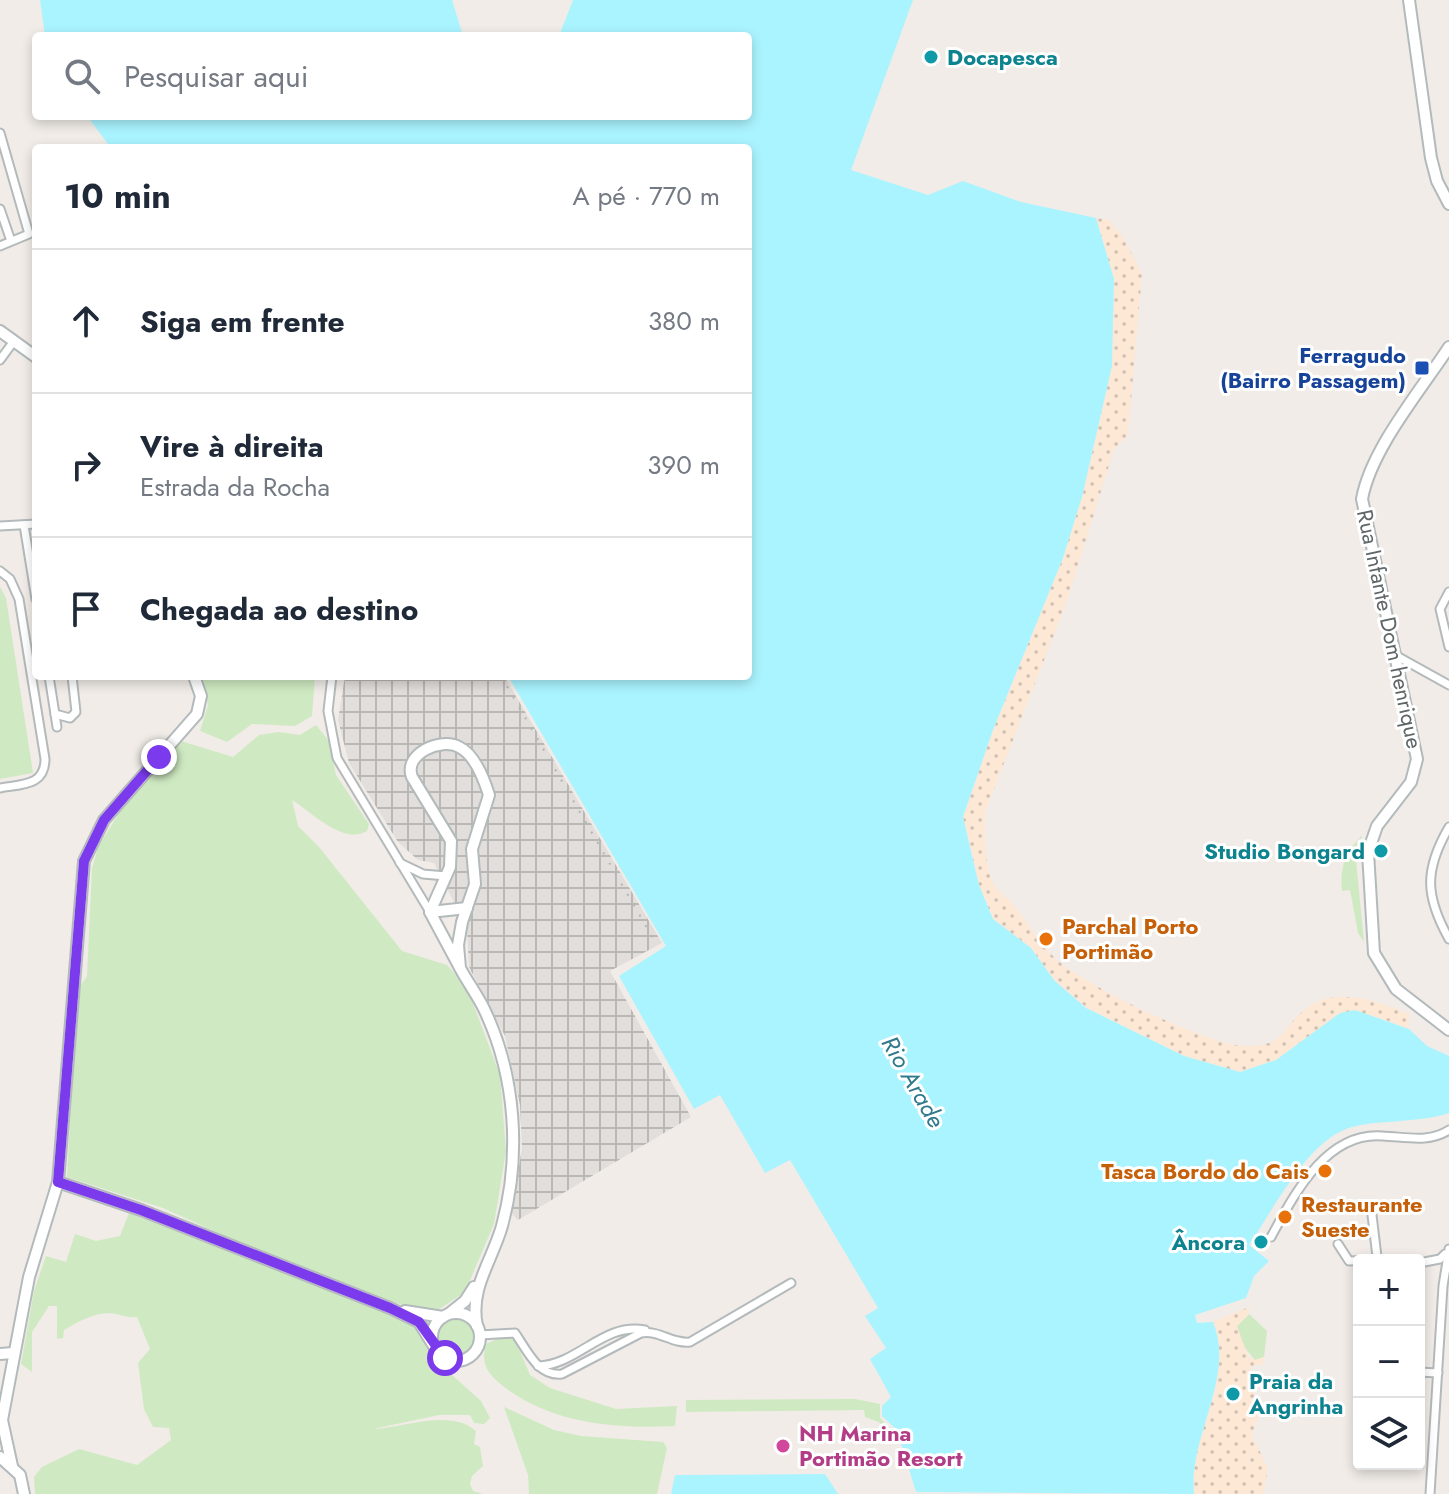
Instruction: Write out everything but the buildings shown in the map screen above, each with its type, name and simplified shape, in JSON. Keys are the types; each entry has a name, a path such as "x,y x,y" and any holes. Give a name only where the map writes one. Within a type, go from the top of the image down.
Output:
{"street":[{"path":"1409,0 1431,158 1437,181 1449,204"},
{"path":"0,133 29,234 0,246"},
{"path":"0,209 11,241"},
{"path":"0,331 32,354"},
{"path":"0,360 14,341"},
{"name":"Rua Infante Dom henrique","path":"1449,347 1398,423 1365,485 1363,512 1417,759 1411,782 1377,826 1368,852 1374,953 1396,989 1449,1030"},
{"path":"0,526 32,524"},
{"path":"24,525 32,574"},
{"path":"0,571 10,579 19,599 45,767 38,780 0,788"},
{"path":"1449,592 1440,609 1449,647"},
{"path":"1394,654 1449,685"},
{"path":"50,680 57,727"},
{"path":"55,714 70,718 76,712 72,680"},
{"path":"12,1466 1,1422 29,1277 58,1182 84,861 104,820 197,714 201,696 195,680"},
{"path":"58,1182 141,1210 390,1308 419,1322 445,1358 460,1360 473,1354 478,1331 474,1303 501,1228 512,1176 512,1113 504,1064 485,1010 337,758 328,711 332,680"},
{"path":"430,912 446,876 452,853 451,841 410,771 417,755 449,744 467,752 489,795 472,849 475,884 458,945 460,968"},
{"path":"1449,827 1437,848 1430,888 1432,906 1449,939"},
{"path":"400,863 423,874 446,876"},
{"path":"430,912 467,908"},
{"path":"1271,1237 1310,1173 1340,1146 1378,1135 1436,1139 1449,1130"},
{"path":"1372,1215 1376,1254"},
{"path":"1338,1244 1349,1261 1353,1261"},
{"path":"1425,1262 1440,1259 1448,1251"},
{"path":"1430,1494 1438,1373 1446,1318 1448,1251"},
{"path":"432,1343 433,1328 465,1301 485,1268"},
{"path":"538,1366 553,1365 612,1332 634,1328 672,1341 690,1342 791,1283"},
{"path":"390,1308 445,1316 467,1315 478,1331"},
{"path":"510,1322 538,1366 547,1374 562,1374 631,1338 651,1332"},
{"path":"478,1331 515,1333"},
{"path":"0,1354 13,1353"},
{"path":"0,1363 10,1370"},
{"path":"1425,1372 1438,1373"},
{"path":"0,1457 20,1475 24,1494"}],"shaded area":[{"path":"344,680 506,680 662,943 610,971 691,1117 518,1220 512,1214 522,1147 520,1105 505,1036 469,967 467,928 434,863 418,860 398,842 349,763 338,720"}],"green space":[{"path":"0,587 6,598 33,773 0,779"},
{"path":"202,680 315,680 312,716 295,726 252,724 227,742 200,731 208,705"},
{"path":"316,725 329,741 336,775 369,824 367,831 358,834 338,831 292,800 298,826 319,847 402,951 447,965 455,974 472,1001 500,1075 506,1151 494,1224 465,1292 438,1310 402,1305 289,1265 163,1208 67,1177 75,1028 79,988 87,976 92,869 98,847 124,805 181,741 233,757 259,735 279,732 300,735"},
{"path":"1362,835 1356,860 1364,942 1358,933 1350,890 1342,891 1345,861"},
{"path":"129,1213 411,1322 432,1357 481,1401 490,1418 484,1424 474,1423 470,1415 439,1415 373,1429 440,1420 465,1424 476,1431 474,1444 480,1447 483,1466 472,1476 470,1484 473,1491 483,1494 35,1494 34,1477 42,1467 79,1449 137,1465 171,1440 169,1428 153,1427 144,1409 138,1363 150,1349 137,1317 110,1313 86,1318 64,1330 63,1338 57,1339 57,1306 49,1306 32,1332 32,1372 21,1364 34,1291 46,1256 66,1262 75,1234 96,1241 120,1236"},
{"path":"1249,1314 1267,1331 1264,1357 1255,1360 1240,1342 1237,1326"},
{"path":"455,1319 468,1325 474,1338 468,1351 455,1357 442,1351 436,1338 442,1325"},
{"path":"504,1336 515,1339 530,1375 550,1388 616,1409 677,1406 675,1426 607,1425 563,1416 522,1399 498,1382 485,1363 486,1344"},
{"path":"855,1399 880,1404 880,1418 897,1435 890,1437 879,1422 865,1417 864,1410 686,1412 686,1400"},
{"path":"504,1407 554,1430 581,1436 663,1442 667,1448 657,1494 529,1494 528,1475"}],"sand":[{"path":"1096,218 1109,220 1123,237 1142,274 1128,435 1114,449 1067,601 985,812 986,852 992,881 1050,953 1071,971 1120,999 1206,1037 1248,1046 1268,1043 1279,1037 1313,1004 1339,997 1368,1000 1409,1014 1409,1029 1381,1018 1340,1013 1276,1060 1240,1072 1184,1056 1086,1007 1054,980 1031,948 993,919 979,885 963,817 993,730 1063,558 1082,497 1112,366 1114,279"},
{"name":"Praia da Angrinha","path":"1249,1307 1249,1314 1237,1326 1248,1356 1255,1360 1264,1357 1263,1364 1252,1366 1249,1375 1259,1413 1252,1435 1268,1469 1263,1494 1194,1494 1198,1451 1219,1364 1219,1343 1213,1322"}],"water":[{"path":"40,0 452,0 462,32 44,32"},
{"name":"Rio Arade","path":"573,0 913,0 851,170 928,195 963,181 1021,202 1096,218 1114,279 1112,366 1082,497 1063,558 993,730 963,817 979,885 993,919 1031,948 1054,980 1086,1008 1184,1056 1240,1072 1276,1060 1340,1013 1355,1010 1409,1029 1427,1046 1449,1056 1449,1113 1357,1126 1331,1137 1304,1163 1249,1245 1269,1261 1254,1276 1246,1298 1195,1315 1197,1323 1213,1322 1219,1343 1219,1364 1198,1451 1194,1494 916,1492 897,1430 882,1416 882,1406 891,1397 870,1359 886,1348 865,1316 878,1308 790,1160 765,1173 720,1095 694,1109 619,976 666,946 510,680 752,680 752,144 108,144 90,120 752,120 752,32 561,32"},
{"path":"825,1474 838,1494 671,1494 675,1475"}],"railway":[{"path":"503,680 654,940"}],"place":[{"name":"Docapesca","path":"931,57"},
{"name":"Ferragudo (Bairro Passagem)","path":"1422,368"},
{"name":"Studio Bongard","path":"1381,851"},
{"name":"Parchal Porto Portimão","path":"1046,939"},
{"name":"Tasca Bordo do Cais","path":"1325,1171"},
{"name":"Restaurante Sueste","path":"1285,1217"},
{"name":"Âncora","path":"1261,1242"},
{"name":"Praia da Angrinha","path":"1233,1394"},
{"name":"NH Marina Portimão Resort","path":"783,1446"}],"route":[{"path":"159,757 104,820 94,835 84,861 58,1182 141,1210 412,1318 419,1322 437,1352 445,1358"}]}
